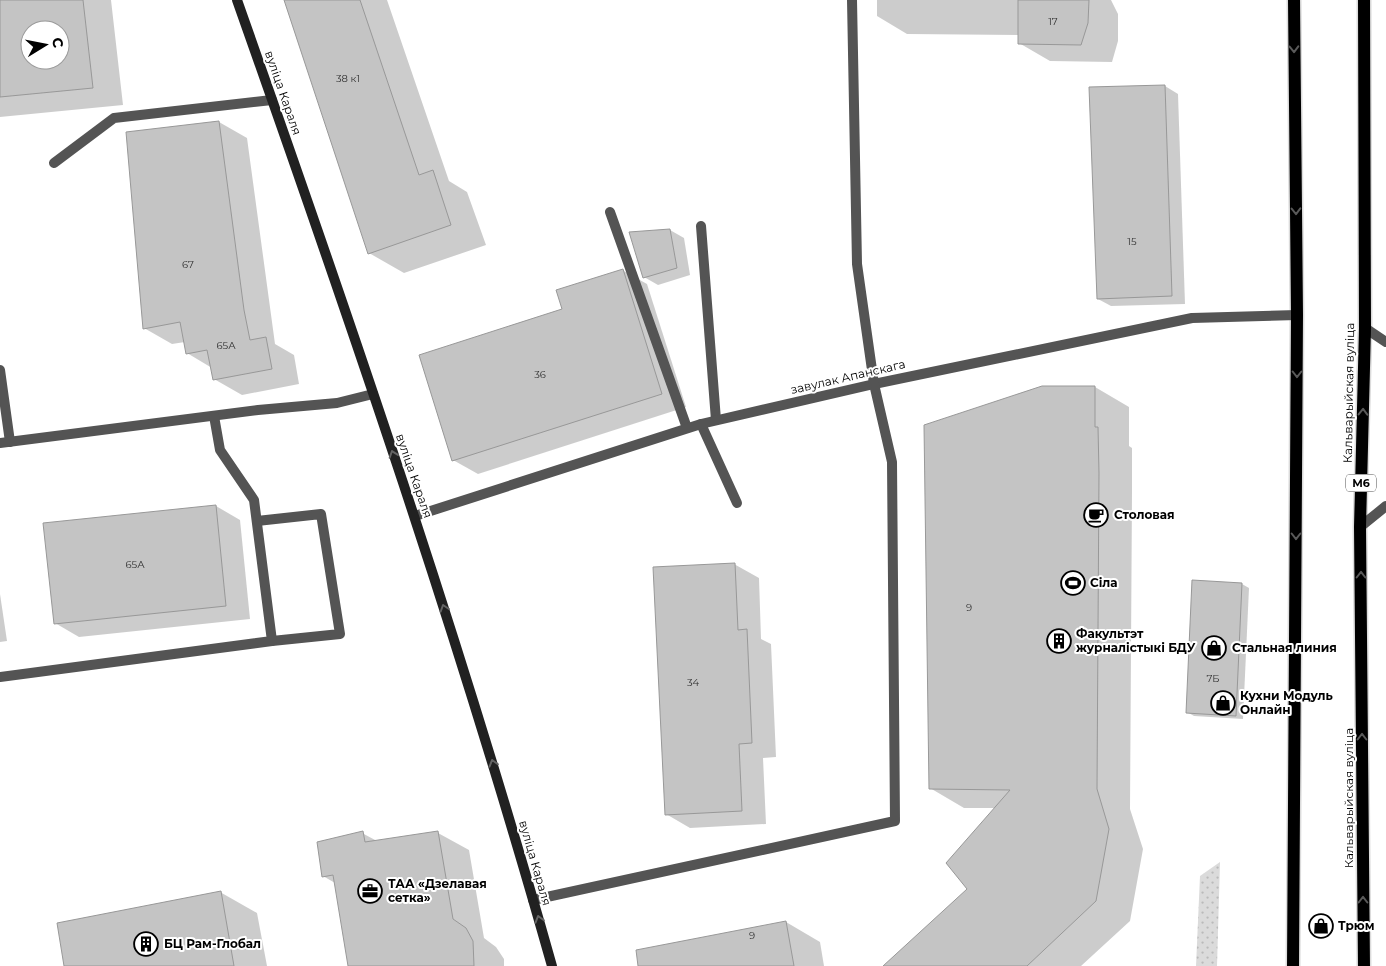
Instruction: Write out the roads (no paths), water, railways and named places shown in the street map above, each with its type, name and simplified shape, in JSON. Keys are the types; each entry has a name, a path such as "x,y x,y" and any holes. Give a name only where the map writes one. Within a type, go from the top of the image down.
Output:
{"main road":[{"path":"1293,966 1297,315 1294,0"},
{"name":"Кальварыйская вуліца","path":"1364,0 1365,328 1360,528 1364,966"}],"street":[{"name":"вуліца Караля","path":"237,0 348,314 415,516 484,732 552,966"}],"lane":[{"path":"533,900 895,821 892,462 874,384 858,264 852,0"},
{"path":"54,163 114,118 272,100"},
{"path":"610,212 687,428"},
{"path":"701,226 716,420"},
{"name":"завулак Апанскага","path":"415,516 716,420 874,384 1192,318 1297,315"},
{"path":"1365,328 1386,342"},
{"path":"0,370 5,442 337,403 373,394"},
{"path":"214,416 220,450 254,500 272,641"},
{"path":"701,424 737,503"},
{"path":"1360,528 1386,506"},
{"path":"0,677 272,641 340,634 321,514 257,521"}],"place":[{"name":"Столовая","path":"1096,515"},
{"name":"Сіла","path":"1073,583"},
{"name":"Факультэт журналістыкі БДУ","path":"1059,641"},
{"name":"Стальная линия","path":"1214,648"},
{"name":"Кухни Модуль Онлайн","path":"1223,703"},
{"name":"ТАА «Дзелавая сетка»","path":"370,891"},
{"name":"Трюм","path":"1321,926"},
{"name":"БЦ Рам-Глобал","path":"146,944"}]}
